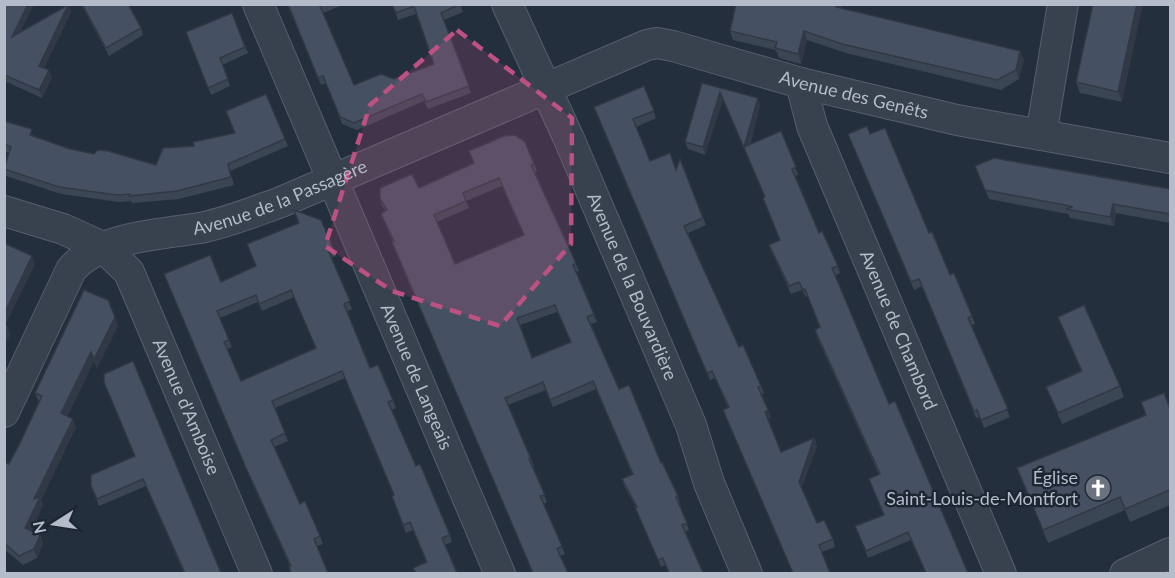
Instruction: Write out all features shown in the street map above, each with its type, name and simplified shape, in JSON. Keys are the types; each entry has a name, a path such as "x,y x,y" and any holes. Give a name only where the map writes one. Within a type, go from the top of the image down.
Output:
{"street":[{"name":"Avenue de Langeais","path":"258,4 500,573"},
{"name":"Avenue de la Bouvardière","path":"507,4 527,52 546,88 691,424 709,483 747,573"},
{"path":"1041,135 1063,4"},
{"name":"Avenue des Genêts","path":"546,88 657,43 801,83 957,120 1170,158"},
{"name":"Avenue de Chambord","path":"801,83 812,126 1001,573"},
{"name":"Avenue de la Passagère","path":"4,412 71,270 76,264 103,247 137,238 223,222 280,202 546,88"},
{"path":"4,211 63,229 103,247"},
{"name":"Avenue d'Amboise","path":"103,247 129,272 257,573"},
{"path":"1125,573 1170,553"}],"highlighted area":[{"path":"457,30 572,118 571,244 500,326 392,291 325,246 370,105"}],"building":[{"path":"4,4 28,4 12,37 68,5 39,66 49,70 39,90 4,75"},
{"path":"82,4 128,4 141,28 106,48"},
{"path":"288,4 323,4 320,6 354,85 381,74 394,79 434,64 414,6 396,13 392,4 460,4 441,13 469,86 426,102 422,94 354,123 340,117 323,76 318,78"},
{"path":"736,4 836,4 836,7 1020,51 1016,70 997,80 842,44 804,31 798,54 775,48 777,42 730,31"},
{"path":"1093,4 1137,4 1118,92 1076,82"},
{"path":"232,13 245,47 220,58 228,79 208,88 186,32"},
{"path":"702,83 758,98 744,147 781,131 796,167 792,169 819,233 822,231 838,266 832,268 889,404 895,401 968,573 926,573 908,532 866,551 855,526 884,515 869,479 880,474 815,330 820,327 805,289 803,290 799,282 789,286 769,245 780,240 763,198 765,197 720,92 703,147 685,142"},
{"path":"644,86 654,111 633,119 650,161 670,153 676,170 680,159 703,218 684,226 739,347 743,345 761,386 758,387 768,410 765,412 781,452 814,438 799,482 817,523 824,520 833,539 819,545 830,573 793,573 723,410 729,407 712,371 707,373 594,107"},
{"path":"266,94 285,139 228,164 231,177 177,191 129,196 130,194 117,195 59,187 4,169 11,147 4,144 4,121 32,129 30,135 70,149 94,154 98,150 108,151 156,165 163,148 194,146 193,142 235,133 226,111"},
{"path":"867,126 870,134 885,128 929,233 932,232 950,275 954,273 972,316 968,318 1008,409 981,420 977,410 974,411 919,279 911,282 848,134"},
{"path":"515,135 525,142 534,164 531,165 576,263 573,265 594,314 587,317 619,389 629,385 661,463 678,496 676,497 687,523 682,525 703,573 669,573 663,558 658,560 635,507 637,507 622,479 633,474 593,381 550,400 543,382 505,398 545,495 540,496 562,546 557,549 568,573 533,573 381,214 387,210 380,198 380,188 412,174 419,188 474,163 469,151 504,136","holes":["499,178 524,235 455,264 434,215 466,201 463,193","555,305 571,342 532,358 517,318"]},
{"path":"994,158 1170,189 1170,214 1113,204 1110,217 1066,209 1072,207 1070,206 985,190 975,166"},
{"path":"294,210 321,220 333,248 328,250 350,301 344,304 370,368 378,365 393,400 388,402 416,466 420,464 450,535 442,538 457,573 416,573 413,568 427,562 410,522 403,525 392,496 394,495 342,371 272,401 285,433 271,440 300,504 305,501 320,536 314,539 328,573 291,573 289,566 291,566 246,468 164,274 210,255 221,282 256,266 247,244 299,223","holes":["291,290 316,348 241,381 224,342 229,340 217,311 256,295 259,304"]},
{"path":"4,243 32,256 4,314"},
{"path":"84,290 108,300 115,317 94,359 91,352 61,413 73,419 34,499 40,497 25,528 40,535 34,549 19,556 4,543 4,462 9,464 42,396 35,393"},
{"path":"1084,305 1120,386 1058,413 1046,387 1082,371 1058,317"},
{"path":"133,361 221,573 185,573 143,479 97,499 91,486 91,475 135,456 104,382 104,374"},
{"name":"Église Saint-Louis-de-Montfort","path":"1164,393 1170,409 1170,490 1125,509 1120,497 1043,530 1017,468 1146,415 1141,402"}],"place":[{"name":"Église Saint-Louis-de-Montfort","path":"1098,488"}]}
